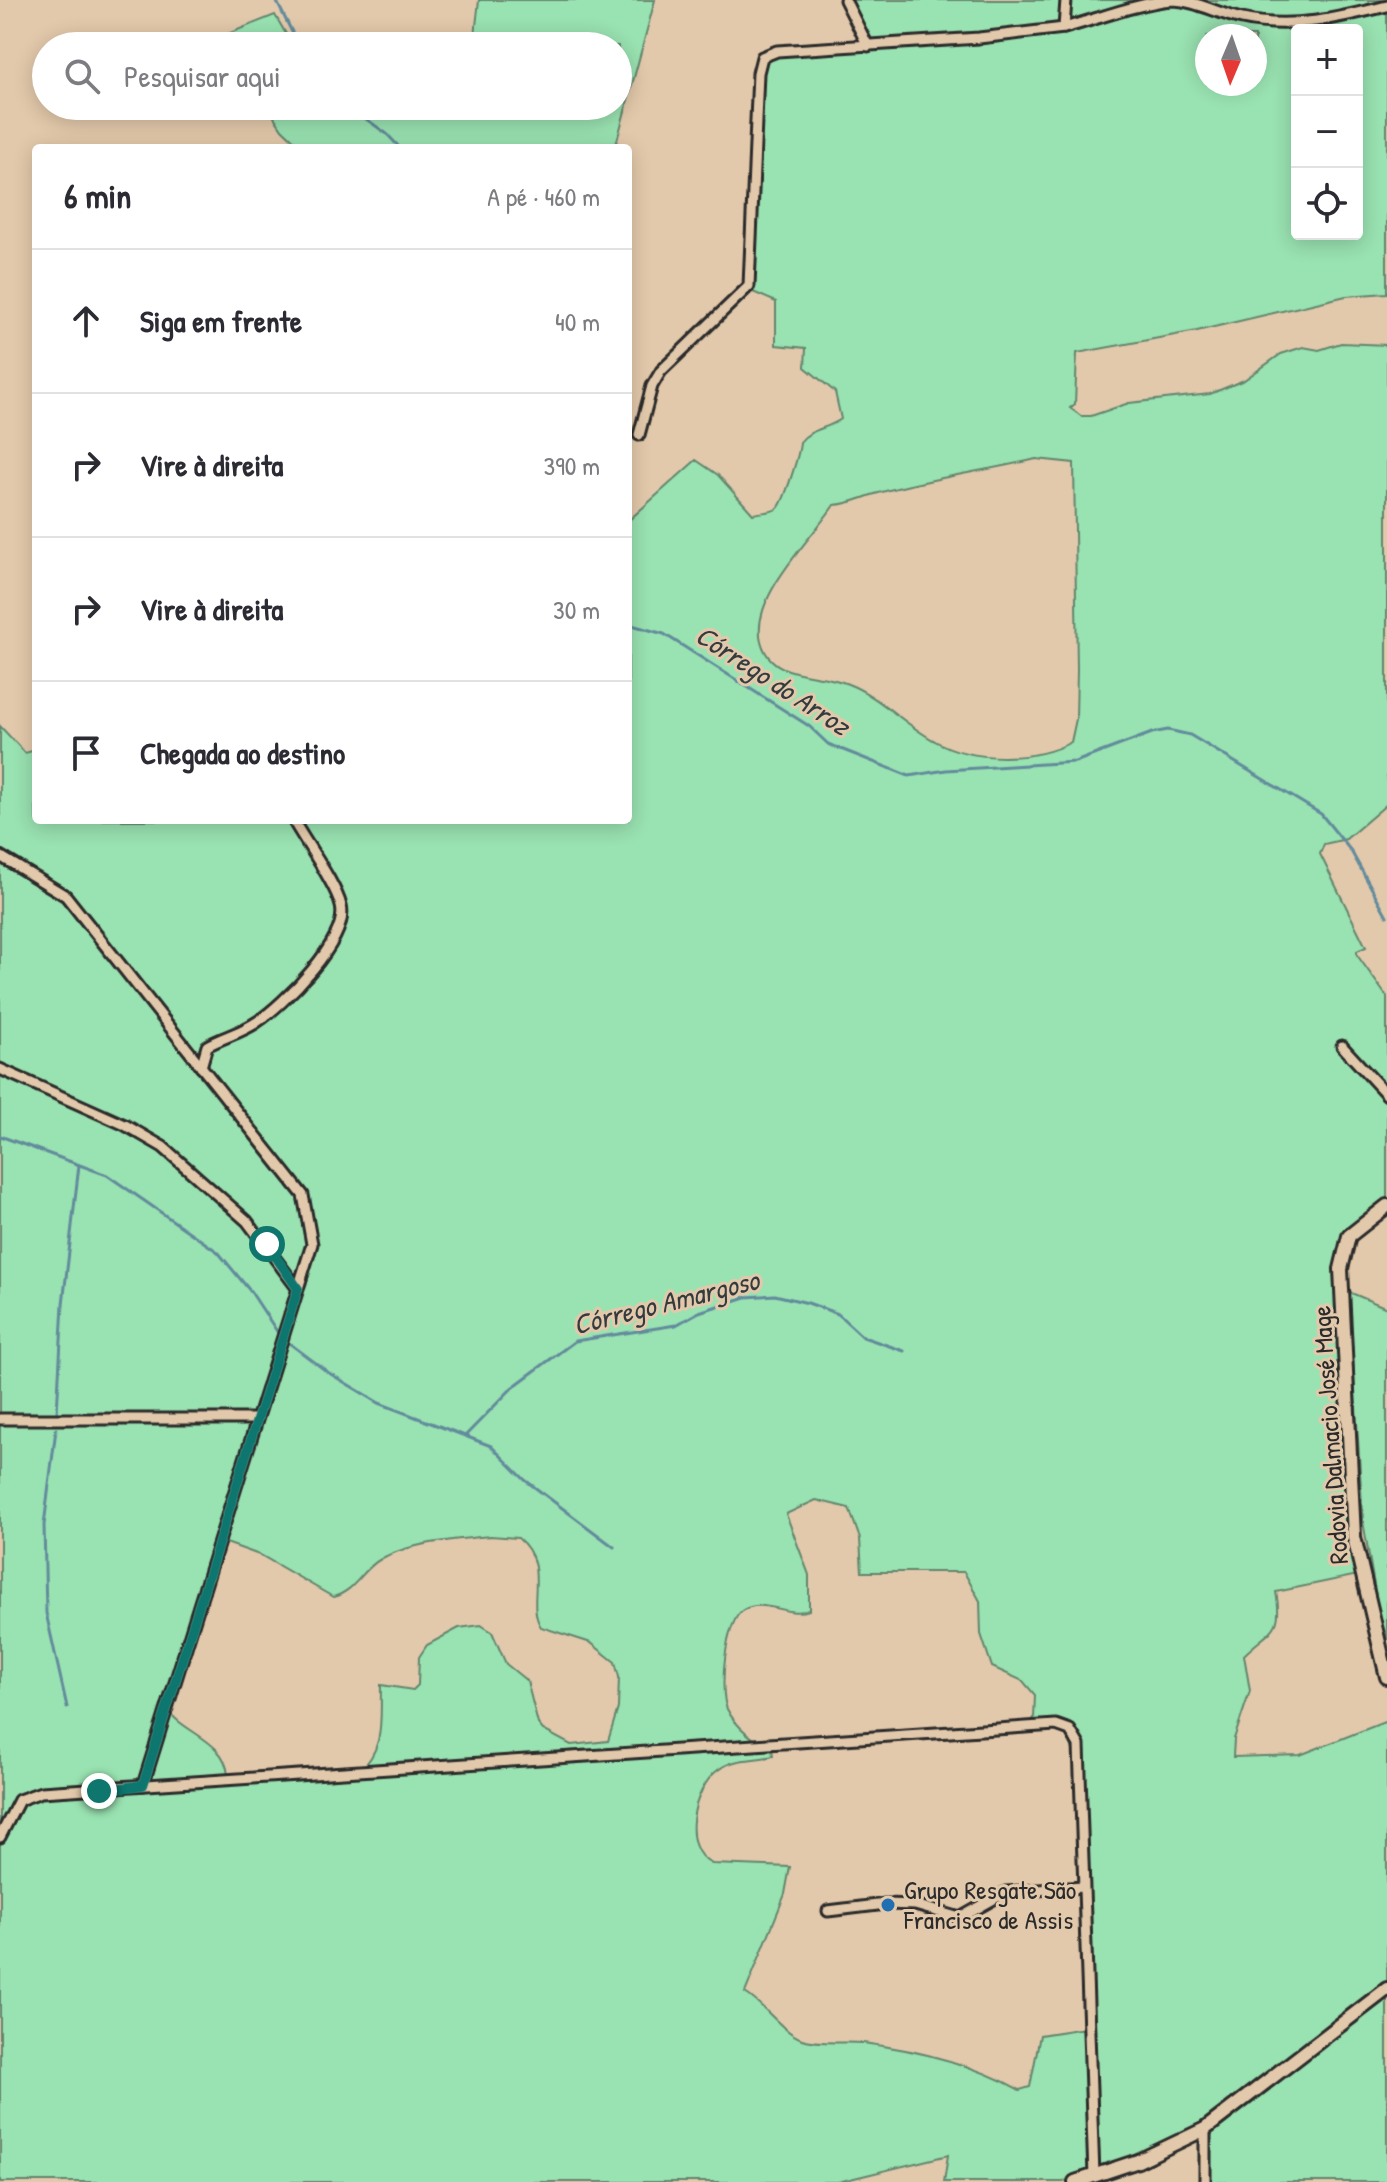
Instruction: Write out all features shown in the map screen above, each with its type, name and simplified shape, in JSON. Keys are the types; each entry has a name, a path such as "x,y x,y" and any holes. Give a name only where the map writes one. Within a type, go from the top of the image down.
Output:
{"street":[{"path":"845,0 868,46"},
{"path":"1064,28 1066,0"},
{"path":"639,435 652,386 661,371 749,286 758,73 762,57 777,51 1064,28 1172,0 1193,3 1244,20 1287,23 1332,19 1387,6"},
{"path":"201,1067 207,1046 235,1035 274,1010 328,950 341,926 341,905 295,824"},
{"path":"0,856 66,896 303,1195 312,1244 143,1785"},
{"path":"1342,1046 1387,1095"},
{"path":"0,1069 125,1125 163,1147 247,1221 298,1289"},
{"name":"Rodovia Dalmacio José Mage","path":"1387,1206 1349,1236 1341,1269 1354,1537 1387,1677"},
{"path":"0,1419 255,1419"},
{"path":"0,1837 19,1800 29,1794 1056,1725 1070,1730 1079,1745 1094,2176"},
{"path":"828,1911 886,1904 915,1905 960,1918 1006,1892 1083,1887"},
{"path":"1075,2182 1138,2161 1205,2129 1387,1989"},
{"path":"1205,2129 1205,2182"}],"green space":[{"path":"479,0 655,0 632,85 632,32 475,32"},
{"path":"848,0 1387,0 1387,293 1346,296 1197,331 1077,353 1075,404 1070,408 1081,416 1091,416 1129,403 1210,394 1244,380 1281,354 1303,347 1319,350 1341,343 1387,345 1387,804 1346,839 1324,844 1320,854 1366,947 1357,951 1357,955 1387,997 1387,1198 1366,1215 1340,1256 1363,1574 1276,1592 1278,1615 1273,1629 1244,1655 1250,1691 1234,1739 1233,1757 1300,1755 1387,1721 1387,1983 1232,2105 1182,2136 1096,2173 1063,2182 944,2182 948,2155 838,2182 0,2182 0,726 25,753 32,751 32,824 632,824 632,517 696,460 718,475 753,514 775,510 788,488 800,442 809,434 841,419 835,392 805,367 806,348 776,345 776,302 746,289 755,65 764,51 867,42","holes":["1036,459 1074,463 1077,669 1076,719 1071,742 1056,749 1022,756 967,753 935,741 859,689 836,680 785,669 766,654 760,624 773,588 834,505","816,1500 849,1508 860,1539 862,1572 964,1572 980,1601 981,1634 992,1667 1023,1681 1035,1695 1034,1718 1025,1731 1062,1729 1071,1745 1080,1783 1078,1904 1085,2028 1040,2035 1030,2087 1020,2090 944,2059 904,2050 863,2043 802,2039 787,2030 745,1993 785,1894 790,1867 712,1864 696,1846 693,1818 702,1790 718,1770 738,1761 773,1756 772,1749 741,1728 727,1709 725,1657 732,1628 743,1610 759,1606 793,1612 809,1610 809,1575 786,1514","490,1536 518,1538 533,1560 536,1572 535,1607 541,1627 591,1643 615,1662 619,1677 618,1708 608,1741 571,1745 543,1730 538,1724 527,1681 506,1664 492,1632 481,1625 459,1628 427,1645 419,1657 418,1685 413,1690 381,1685 380,1732 373,1754 358,1772 228,1775 219,1753 165,1707 218,1540 262,1556 333,1597 348,1590 374,1563 419,1545"]},
{"path":"275,15 285,32 232,32"},
{"path":"276,120 623,120 616,144 298,144"},
{"path":"1349,1292 1387,1308 1387,1661 1363,1521"},
{"path":"1387,1994 1387,2182 1211,2182 1210,2130 1294,2070"}],"waterway":[{"name":"Córrego do Arroz","path":"276,0 292,32"},
{"name":"Córrego do Arroz","path":"368,120 396,144"},
{"name":"Córrego do Arroz","path":"632,625 664,634 809,726 828,744 909,776 946,770 1075,762 1152,733 1168,730 1190,735 1321,814 1351,851 1387,916"},
{"name":"Córrego Amargoso","path":"0,1136 107,1175 218,1252 251,1292 278,1333"},
{"path":"57,1413 63,1304 79,1165"},
{"name":"Córrego Amargoso","path":"466,1435 513,1387 575,1341 676,1325 699,1312 746,1297 775,1295 808,1303 838,1314 863,1337 904,1351"},
{"name":"Córrego Amargoso","path":"289,1343 329,1373 379,1403 491,1446 525,1480 614,1547"},
{"path":"56,1429 44,1525 46,1613 67,1707"}],"place":[{"name":"Grupo Resgate São Francisco de Assis","path":"888,1905"}],"route":[{"path":"99,1791 143,1785 298,1289 267,1244"}]}
